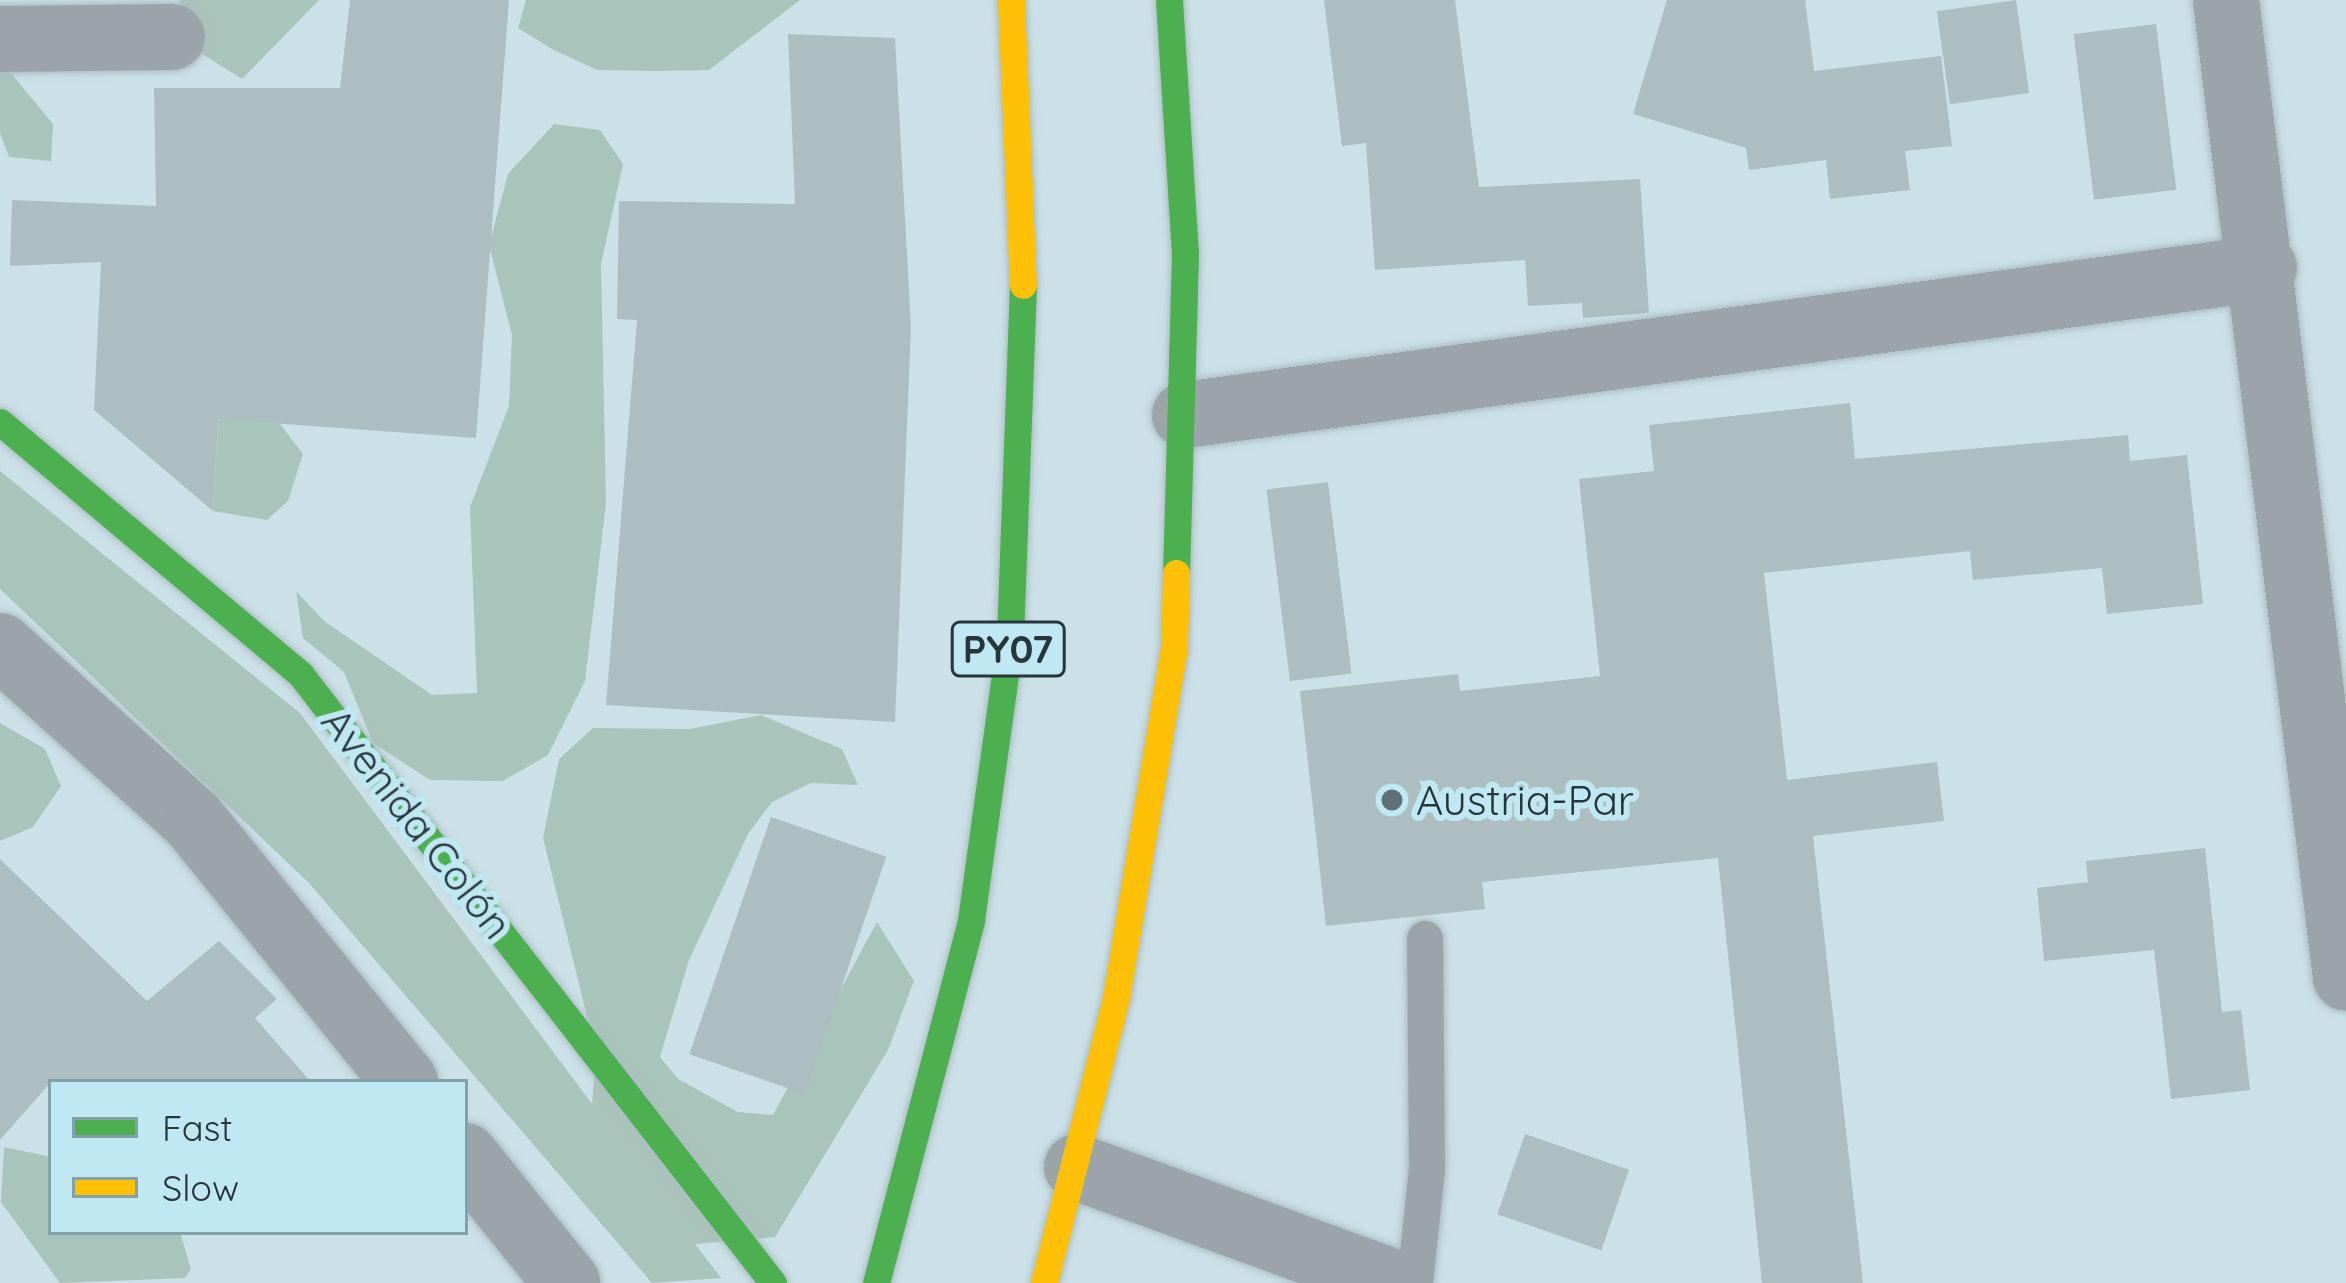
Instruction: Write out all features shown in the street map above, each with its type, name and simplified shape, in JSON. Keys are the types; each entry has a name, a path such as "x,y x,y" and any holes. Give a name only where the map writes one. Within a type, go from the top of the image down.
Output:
{"main road":[{"name":"PY07","path":"876,1283 971,920 1010,638 1024,268 1011,0"},
{"path":"1044,1283 1076,1167 1152,813 1174,646 1185,416 1180,108 1168,0"},
{"name":"Avenida Colón","path":"0,422 302,675 773,1283"}],"street":[{"path":"2226,0 2339,844 2346,978"},
{"path":"0,39 172,37"},
{"path":"1185,416 2264,268"},
{"path":"0,646 193,820 403,1079"},
{"path":"468,1160 567,1283"},
{"path":"1076,1167 1395,1283"}],"lane":[{"path":"1415,1283 1427,1168 1425,939"}],"green space":[{"path":"179,0 319,0 242,79 191,47"},
{"path":"526,0 800,0 709,70 656,71 597,70 552,49 518,28"},
{"path":"0,60 53,124 51,161 9,157 0,133"},
{"path":"554,124 600,130 623,164 601,264 606,503 585,681 548,755 503,781 430,780 373,743 344,672 303,638 296,591 324,621 432,695 477,693 470,507 509,406 512,335 489,245 508,174"},
{"path":"228,395 263,402 303,454 288,501 267,520 213,511 218,421"},
{"path":"0,471 300,713 592,1104 596,1053 543,838 559,759 593,728 690,729 761,715 842,749 858,785 811,783 772,802 748,834 689,960 660,1057 678,1079 738,1112 773,1115 877,922 914,981 888,1050 775,1237 695,1244 721,1278 652,1283 309,883 0,589"},
{"path":"0,723 45,749 61,786 33,827 0,841"},
{"path":"4,1147 48,1156 48,1235 181,1235 191,1269 185,1278 60,1283 1,1202"}],"building":[{"path":"350,0 509,0 476,438 218,419 213,511 94,410 101,262 10,266 12,200 156,206 154,88 340,88"},
{"path":"1324,0 1455,0 1479,187 1640,179 1649,313 1583,318 1582,303 1528,306 1525,260 1375,270 1366,143 1342,146"},
{"path":"1667,0 1805,0 1814,71 1941,56 1952,146 1905,151 1910,190 1830,199 1826,160 1749,170 1746,148 1633,114"},
{"path":"2016,0 2029,93 1950,104 1937,11"},
{"path":"2156,24 2176,190 2094,200 2074,34"},
{"path":"788,34 895,38 911,327 895,722 606,705 637,320 617,319 619,201 795,204"},
{"path":"1850,403 1855,459 2128,435 2130,461 2187,455 2203,604 2107,614 2102,568 1973,580 1970,551 1764,573 1787,780 1937,762 1944,821 1813,836 1863,1283 1762,1283 1718,858 1482,882 1485,909 1326,926 1300,691 1458,674 1460,691 1600,676 1579,479 1654,471 1649,425"},
{"path":"1328,482 1352,674 1290,681 1266,490"},
{"path":"771,817 886,857 805,1094 689,1054"},
{"path":"2205,848 2222,1012 2241,1010 2250,1090 2171,1099 2154,950 2044,961 2037,888 2088,882 2086,861"},
{"path":"0,859 147,1001 219,941 277,999 255,1018 308,1079 48,1079 48,1085 0,1140"},
{"path":"1525,1134 1629,1170 1601,1250 1497,1214"}],"traffic: fast":[{"path":"1169,0 1185,254 1176,573"},
{"path":"876,1283 971,920 1010,638 1023,285"},
{"path":"0,422 301,675 773,1283"}],"traffic: slow":[{"path":"1011,0 1023,285"},
{"path":"1044,1283 1116,998 1174,646 1176,573"}],"place":[{"name":"Austria-Par","path":"1392,800"}]}
